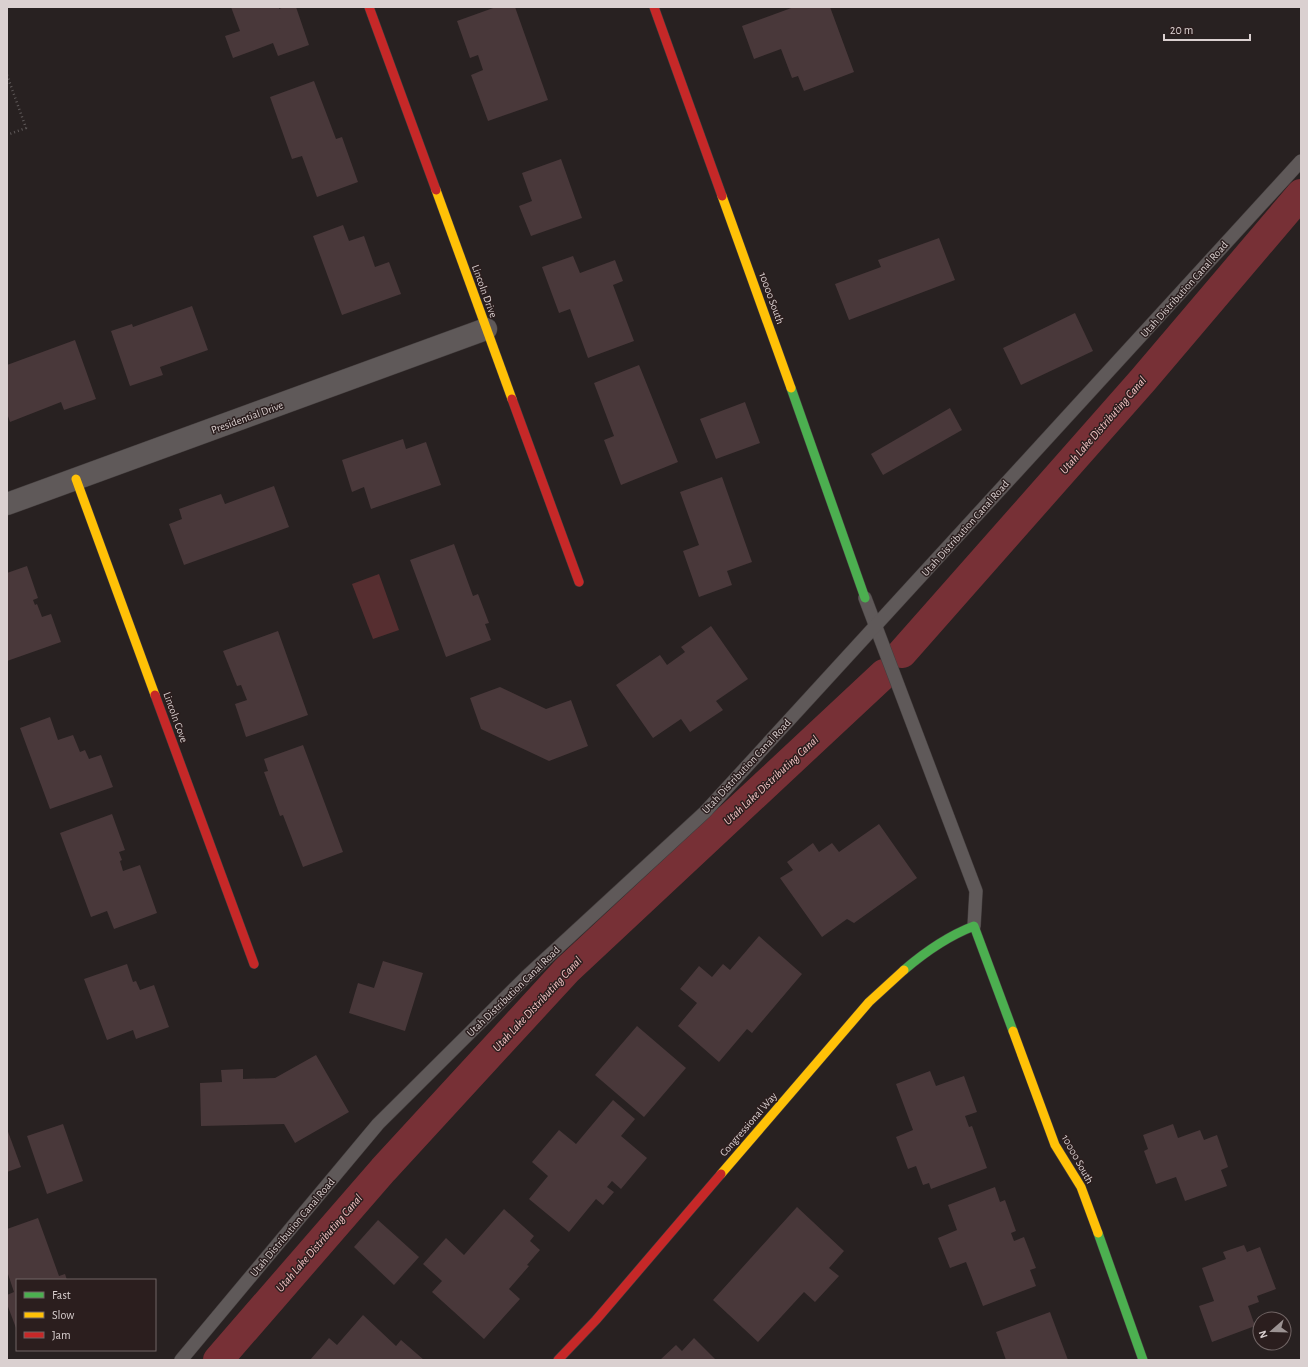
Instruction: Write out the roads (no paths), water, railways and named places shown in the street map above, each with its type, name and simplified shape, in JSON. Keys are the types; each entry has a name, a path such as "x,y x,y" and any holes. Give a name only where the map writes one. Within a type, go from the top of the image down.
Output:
{"street":[{"name":"Lincoln Drive","path":"369,7 579,582"},
{"name":"10000 South","path":"654,7 865,598"},
{"name":"Presidential Drive","path":"7,504 486,329"},
{"name":"Lincoln Cove","path":"76,479 254,964"},
{"name":"10000 South","path":"974,926 1055,1144 1081,1186 1143,1360"},
{"name":"Congressional Way","path":"558,1360 596,1320 869,1002 896,976 921,956 946,939 974,926"}],"lane":[{"name":"Utah Distribution Canal Road","path":"181,1360 378,1124 527,976 705,812 1301,161"},
{"path":"865,598 976,891 974,926"}],"waterway":[{"name":"Utah Lake Distributing Canal","path":"902,653 1143,380 1301,194"},
{"name":"Utah Lake Distributing Canal","path":"218,1360 383,1170 567,970 884,674"}]}
